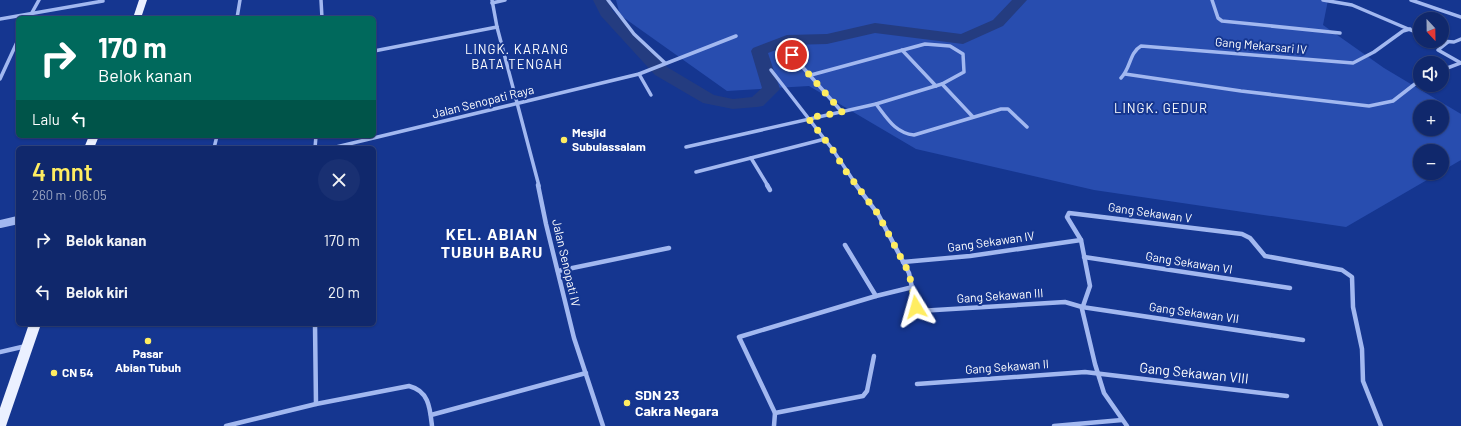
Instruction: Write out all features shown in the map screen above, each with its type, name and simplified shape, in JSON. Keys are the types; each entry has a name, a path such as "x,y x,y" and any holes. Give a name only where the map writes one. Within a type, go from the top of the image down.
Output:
{"main road":[{"path":"137,16 143,0"},
{"path":"0,426 34,326"}],"street":[{"path":"30,16 39,0"},
{"path":"237,16 240,0"},
{"path":"321,0 322,16"},
{"path":"492,1 505,0"},
{"path":"608,0 627,28 643,45 665,63"},
{"path":"1212,0 1218,18 1222,21 1340,33"},
{"path":"1323,0 1352,5 1413,30"},
{"path":"1411,0 1461,17"},
{"path":"0,19 103,1"},
{"name":"Jalan Senopati IV","path":"492,1 497,27 540,191 546,224 564,300 604,426"},
{"path":"376,51 497,27"},
{"name":"Gang Mekarsari IV","path":"1121,78 1125,74 1134,50 1141,46 1353,63 1374,52 1403,30 1410,29"},
{"name":"Jalan Senopati Raya","path":"376,137 639,74 736,36"},
{"path":"1449,42 1461,39"},
{"path":"0,78 16,44"},
{"path":"686,147 808,118 876,104 942,84 964,72 963,54 950,46 925,44 811,75"},
{"path":"1440,48 1438,50 1461,63"},
{"path":"902,50 936,86"},
{"path":"792,55 842,112"},
{"path":"1449,67 1461,63"},
{"path":"772,70 825,139 845,170 878,214 903,262 913,288 876,296 742,335 739,338 744,350 775,413 774,426"},
{"path":"639,74 651,95"},
{"path":"1125,74 1241,91 1368,106 1393,101 1413,85"},
{"path":"942,84 973,117"},
{"path":"876,104 896,128 907,136 1005,108 1012,112 1027,127"},
{"name":"Jalan Senopati Raya","path":"340,146 373,138"},
{"path":"696,172 825,139"},
{"path":"751,158 770,190"},
{"name":"Gang Sekawan V","path":"1081,240 1067,217 1069,213 1242,234 1251,238 1258,252 1265,256 1342,270 1352,277 1354,307 1362,349 1363,381 1381,426"},
{"path":"0,224 16,220"},
{"path":"1081,240 1090,286 1090,293 1082,307 1085,324 1104,391 1127,426"},
{"name":"Gang Sekawan IV","path":"903,262 932,260 1081,240"},
{"path":"845,245 876,296"},
{"path":"558,271 669,248"},
{"name":"Gang Sekawan VI","path":"1084,257 1290,288"},
{"name":"Gang Sekawan III","path":"913,288 916,307 919,310 1065,302 1082,307"},
{"name":"Gang Sekawan VII","path":"1082,307 1304,340"},
{"path":"315,326 316,404"},
{"path":"0,352 28,345"},
{"path":"775,413 862,396 867,391 874,356"},
{"name":"Gang Sekawan II","path":"917,384 1076,372 1099,375"},
{"path":"431,415 586,373"},
{"name":"Gang Sekawan VIII","path":"1099,375 1287,396"},
{"path":"226,426 316,404 409,386 422,390 427,396 432,426"},
{"path":"1054,426 1122,420"}],"shaded area":[{"path":"616,0 1328,0 1323,25 1384,68 1413,85 1413,92 1424,92 1438,100 1413,100 1413,136 1449,136 1449,107 1461,114 1461,160 1449,167 1449,144 1413,144 1413,180 1427,180 1346,227 1094,190 916,149 809,86 727,91 620,15"}],"waterway":[{"path":"600,0 606,13 661,71 709,99 733,104 757,102 771,89 759,51 787,40 827,39 875,28 910,31 963,39 998,23 1020,0"}],"place":[{"name":"Mesjid Subulassalam","path":"564,140"},
{"name":"Pasar Abian Tubuh","path":"148,341"},
{"name":"CN 54","path":"54,373"},
{"name":"SDN 23 Cakra Negara","path":"627,403"}],"district":[{"name":"LINGK. KARANG BATA TENGAH","path":"517,56"},
{"name":"LINGK. GEDUR","path":"1161,108"},
{"name":"KEL. ABIAN TUBUH BARU","path":"492,243"}],"route":[{"path":"792,55 842,112 808,118 825,139 845,170 878,214 909,273 912,281 916,307"}]}
